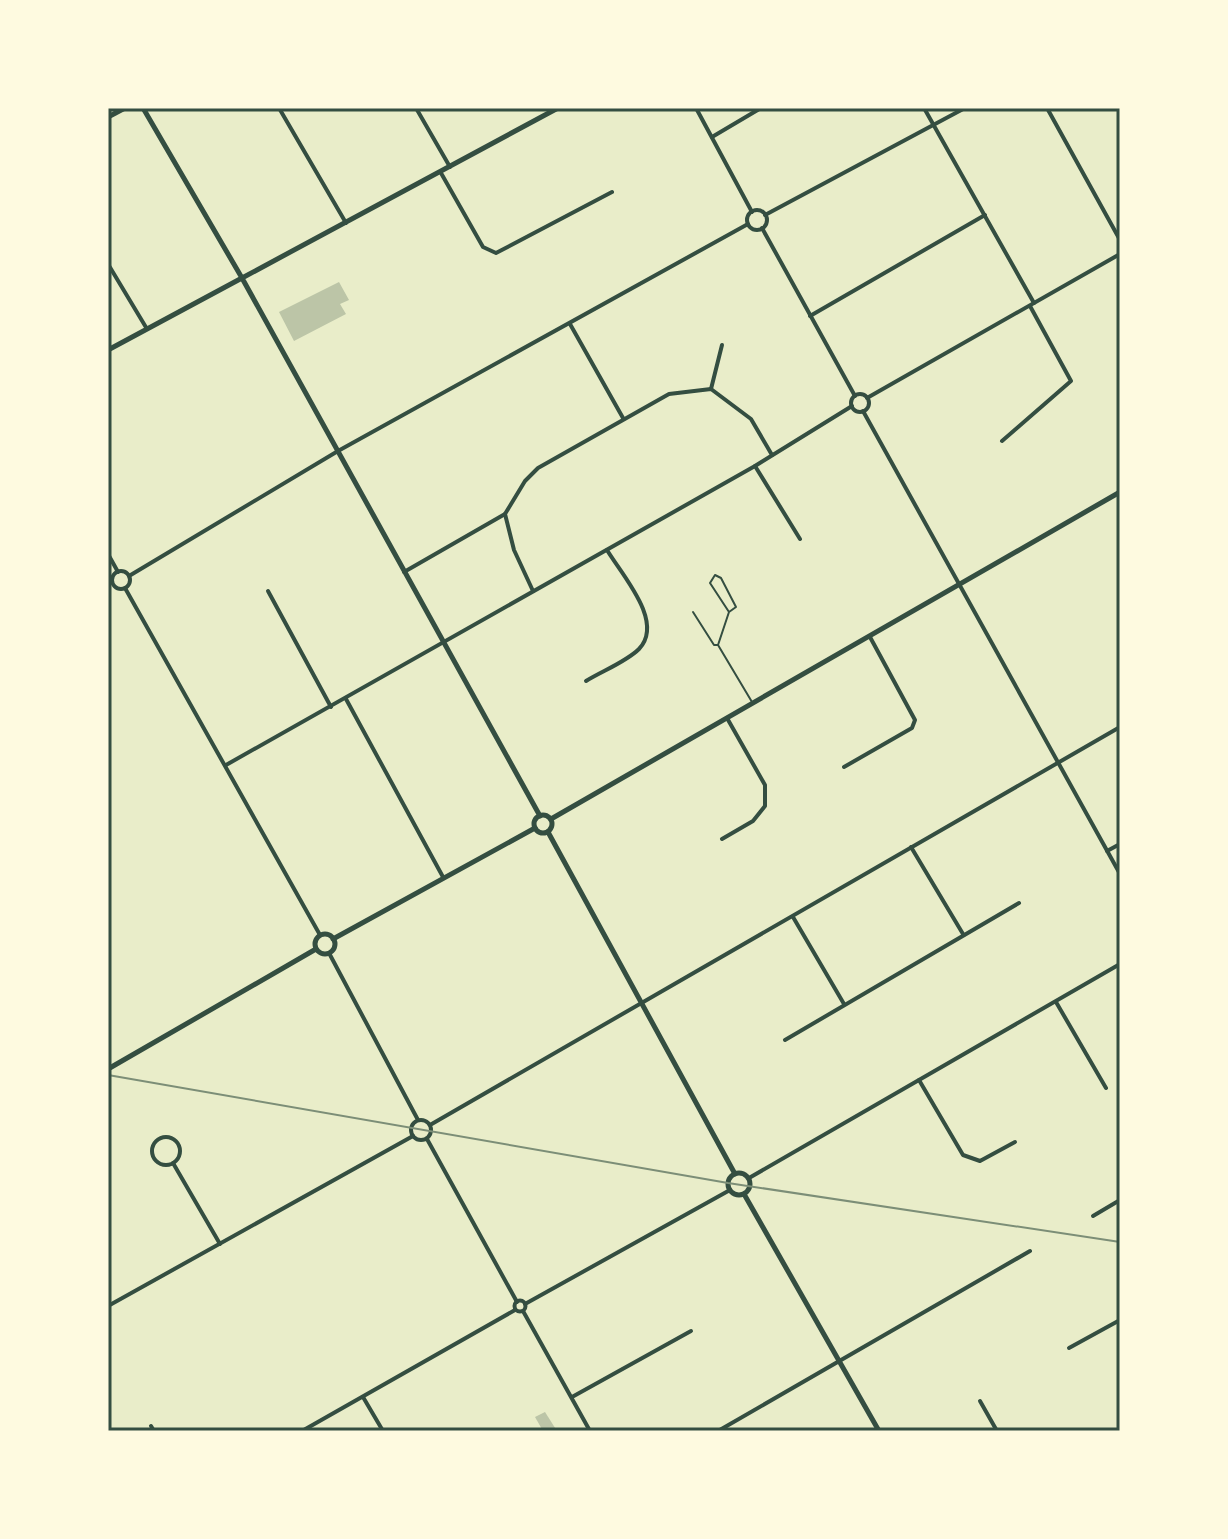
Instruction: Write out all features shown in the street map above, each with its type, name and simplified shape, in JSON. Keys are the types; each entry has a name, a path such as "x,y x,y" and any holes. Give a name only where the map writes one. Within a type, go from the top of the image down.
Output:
{"street":[{"path":"108,117 125,108"},
{"path":"143,108 242,278 540,816 551,819 1120,492"},
{"path":"279,108 346,223"},
{"path":"416,108 450,167"},
{"path":"108,350 441,173 556,108"},
{"path":"320,935 125,588 129,576 338,451 748,224 752,212 696,108"},
{"path":"712,137 761,108"},
{"path":"924,108 985,215 1071,381 1002,441"},
{"path":"752,212 765,215 965,108"},
{"path":"1047,108 1120,240"},
{"path":"441,173 483,247 496,253 612,192"},
{"path":"226,765 755,466 852,406 855,396 762,228 765,215"},
{"path":"810,316 985,215"},
{"path":"748,224 756,230 762,228"},
{"path":"855,396 867,398 1120,254"},
{"path":"108,264 147,329"},
{"path":"570,324 623,418"},
{"path":"711,389 722,345"},
{"path":"404,572 505,514 525,481 538,468 669,394 711,389 751,419 772,455"},
{"path":"852,406 856,411 863,411 868,407 867,398"},
{"path":"863,411 1120,874"},
{"path":"755,466 800,539"},
{"path":"505,514 514,550 533,591"},
{"path":"586,681 638,650 647,637 648,619 607,550"},
{"path":"108,554 118,572 129,576"},
{"path":"118,572 111,585 125,588"},
{"path":"268,591 331,707"},
{"path":"844,767 912,728 915,720 870,637"},
{"path":"346,699 443,877"},
{"path":"722,839 753,821 765,806 765,785 727,718"},
{"path":"430,1125 1120,727"},
{"path":"333,939 535,828 540,816"},
{"path":"551,819 548,832 735,1174 749,1178 1120,964"},
{"path":"535,828 541,833 548,832"},
{"path":"1107,851 1120,844"},
{"path":"911,847 963,935"},
{"path":"785,1040 1019,903"},
{"path":"793,917 844,1004"},
{"path":"316,949 315,943 320,935 327,934 333,939"},
{"path":"329,953 333,948 333,939"},
{"path":"108,1069 316,949 329,953 418,1120 430,1125"},
{"path":"1056,1002 1106,1088"},
{"path":"919,1080 963,1155 980,1161 1015,1142"},
{"path":"418,1120 412,1127 413,1136 420,1141 432,1133 430,1125"},
{"path":"108,1306 413,1136"},
{"path":"168,1137 176,1141 179,1155 173,1163 163,1164 155,1159 153,1148 158,1140 168,1137"},
{"path":"427,1139 517,1302 515,1310"},
{"path":"173,1163 220,1244"},
{"path":"730,1190 729,1179 735,1174"},
{"path":"744,1194 749,1190 749,1178"},
{"path":"517,1302 525,1304 730,1190 744,1194 879,1431"},
{"path":"1093,1216 1120,1200"},
{"path":"718,1431 1030,1251"},
{"path":"525,1304 523,1311 590,1431"},
{"path":"302,1431 515,1310 523,1311"},
{"path":"1069,1348 1120,1320"},
{"path":"572,1397 691,1331"},
{"path":"363,1397 383,1431"},
{"path":"980,1401 997,1431"}],"lane":[{"path":"718,645 729,612 736,607 736,602 721,578 715,575 710,583 729,612"},
{"path":"693,612 714,645 718,645 753,703"}],"building":[{"path":"339,282 349,300 340,304 346,314 294,341 279,312"},
{"path":"545,1412 557,1431 543,1431 535,1417"}],"railway":[{"path":"108,1075 728,1183 1120,1242"}]}
